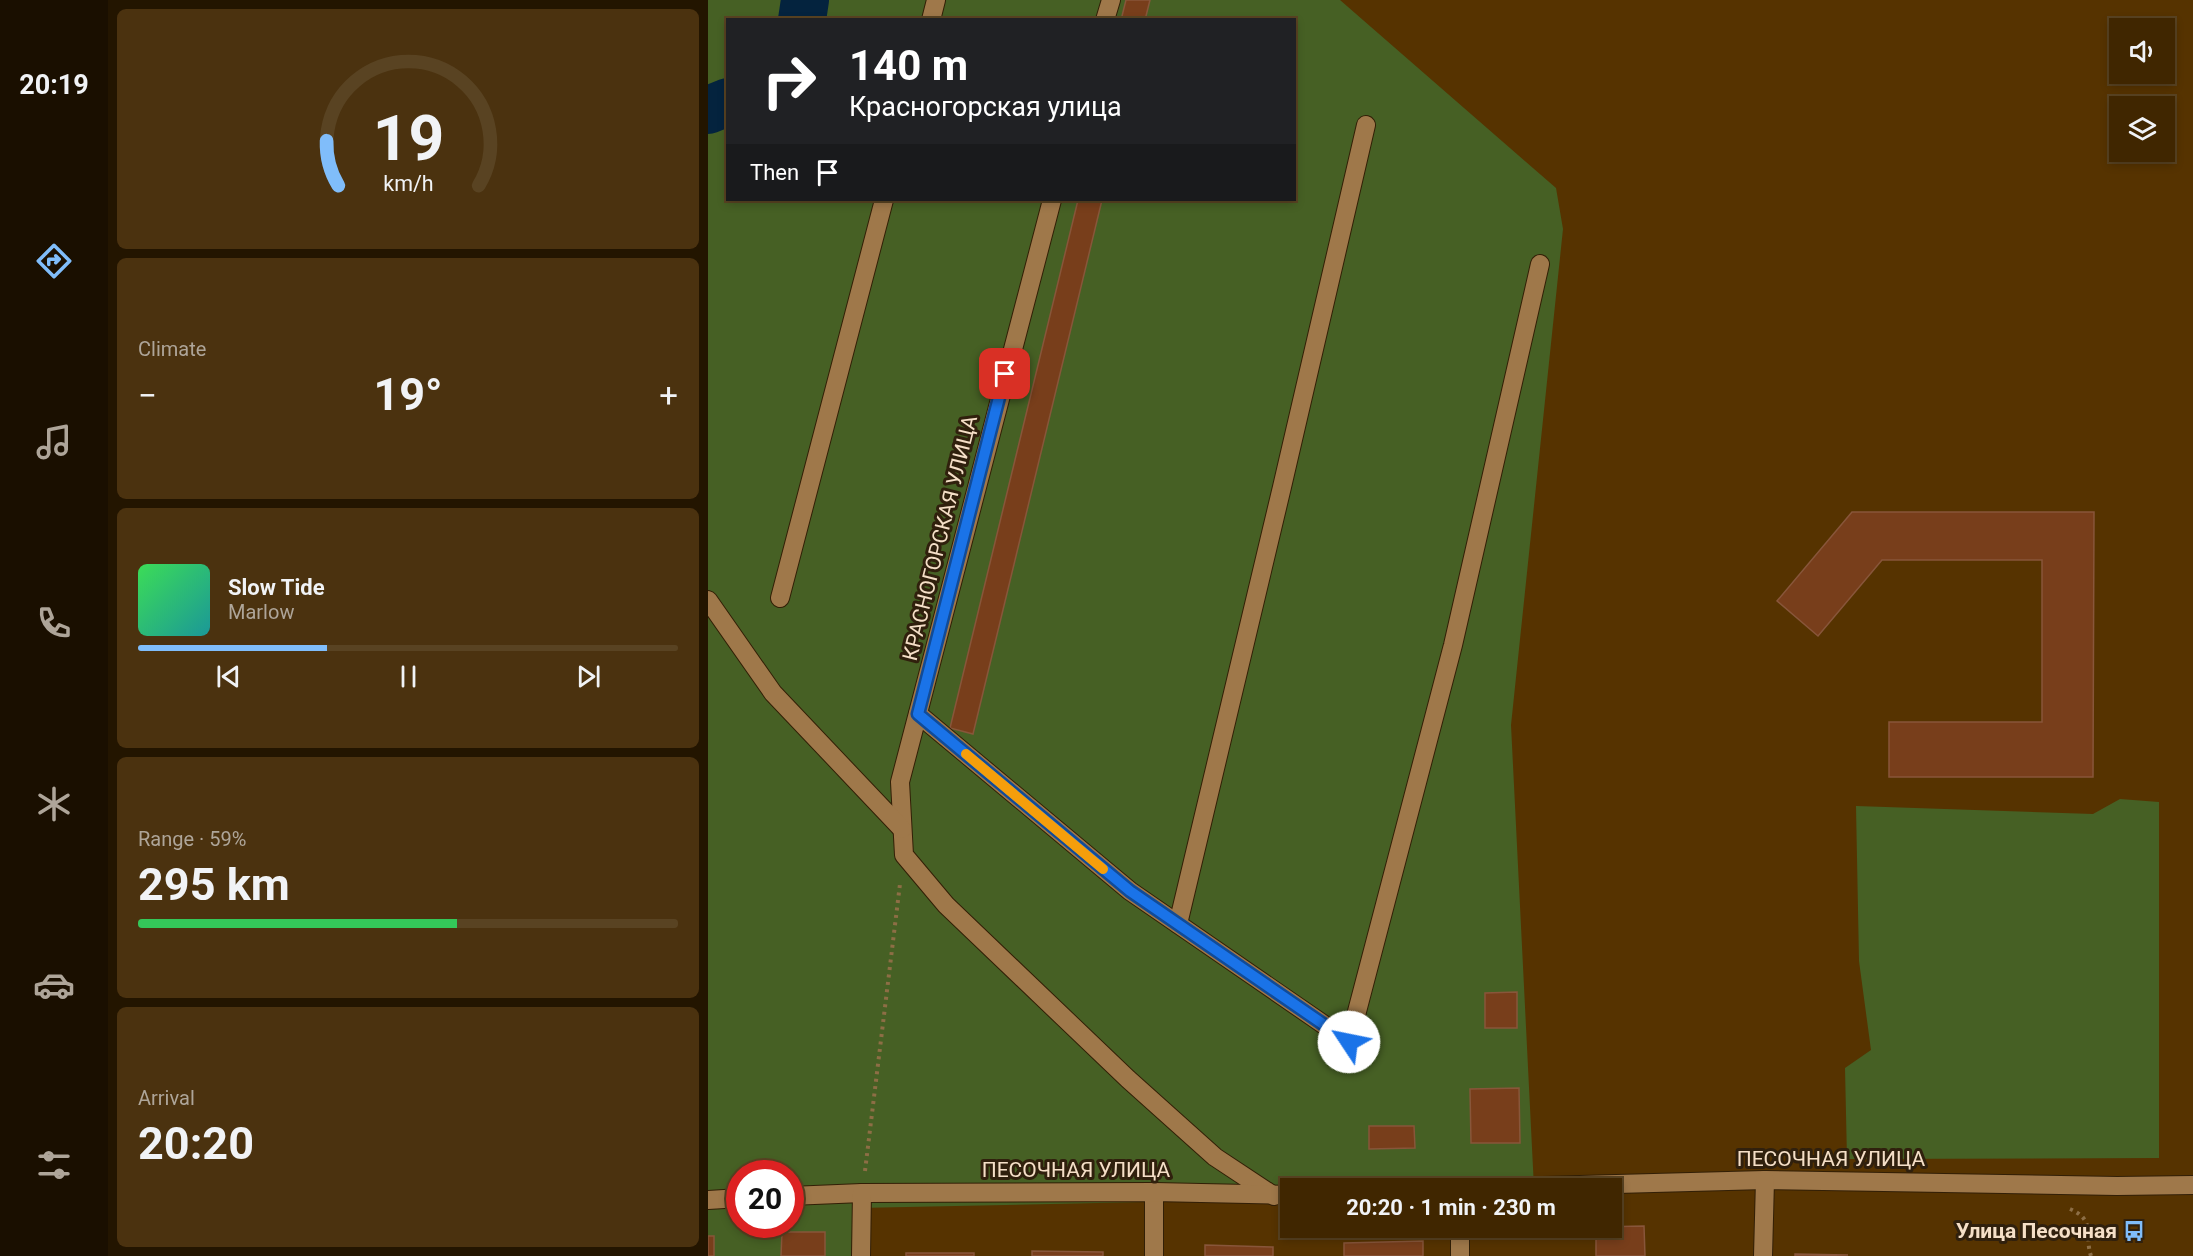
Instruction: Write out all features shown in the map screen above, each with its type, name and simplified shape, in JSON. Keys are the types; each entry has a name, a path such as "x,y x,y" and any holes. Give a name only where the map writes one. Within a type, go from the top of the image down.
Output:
{"street":[{"path":"932,18 936,0"},
{"path":"1106,18 1111,0"},
{"path":"1178,924 1365,125"},
{"path":"780,598 884,201"},
{"name":"КРАСНОГОРСКАЯ УЛИЦА","path":"904,855 900,782 1052,201"},
{"path":"918,714 1130,891 1349,1042 1454,645 1540,264"},
{"path":"708,600 773,693 902,829"},
{"path":"904,855 946,905 1128,1079 1215,1157 1280,1195"},
{"path":"1763,1256 1765,1180"},
{"name":"ПЕСОЧНАЯ УЛИЦА","path":"1622,1184 1765,1180 2117,1186 2193,1185"},
{"path":"1154,1192 1154,1256"},
{"name":"ПЕСОЧНАЯ УЛИЦА","path":"804,1195 862,1193 1154,1192 1280,1196"},
{"path":"861,1256 862,1193"},
{"path":"708,1200 726,1199"},
{"path":"1460,1238 1460,1256"}],"path":[{"path":"862,1193 881,1025 904,855"},
{"path":"2065,1207 2081,1214 2088,1224 2091,1256"}],"green space":[{"path":"708,0 1340,0 1556,188 1563,229 1511,725 1534,1178 1280,1178 1280,1199 857,1208 856,1256 708,1256"},
{"path":"2120,799 2159,802 2159,1158 1847,1159 1845,1068 1871,1050 1859,961 1856,806 2093,814"}],"building":[{"path":"1126,0 1150,0 1146,18 1122,18"},
{"path":"1078,201 1102,201 973,734 950,728"},
{"path":"1852,512 2094,512 2093,777 1889,777 1889,722 2042,722 2042,560 1882,560 1818,636 1777,601"},
{"path":"1517,992 1517,1028 1485,1028 1485,993"},
{"path":"1519,1088 1520,1143 1471,1143 1470,1089"},
{"path":"1369,1126 1414,1126 1415,1148 1369,1149"},
{"path":"1622,1226 1644,1226 1645,1256 1596,1256 1596,1238 1622,1238"},
{"path":"804,1232 825,1232 825,1256 781,1256 782,1238 804,1238"},
{"path":"708,1236 714,1236 714,1256 708,1256"},
{"path":"1423,1241 1423,1256 1344,1256 1344,1243"},
{"path":"1205,1245 1273,1247 1273,1256 1205,1256"},
{"path":"1032,1251 1103,1252 1103,1256 1032,1256"},
{"path":"906,1253 974,1253 974,1256 906,1256"},
{"path":"1795,1254 1848,1255 1795,1256"}],"waterway":[{"path":"802,18 805,0"},
{"path":"708,110 726,103"}],"slow traffic":[{"path":"966,754 1103,869"}],"place":[{"name":"Улица Песочная","path":"2134,1231"}],"route":[{"path":"1005,374 918,714 1130,891 1349,1042"}]}
